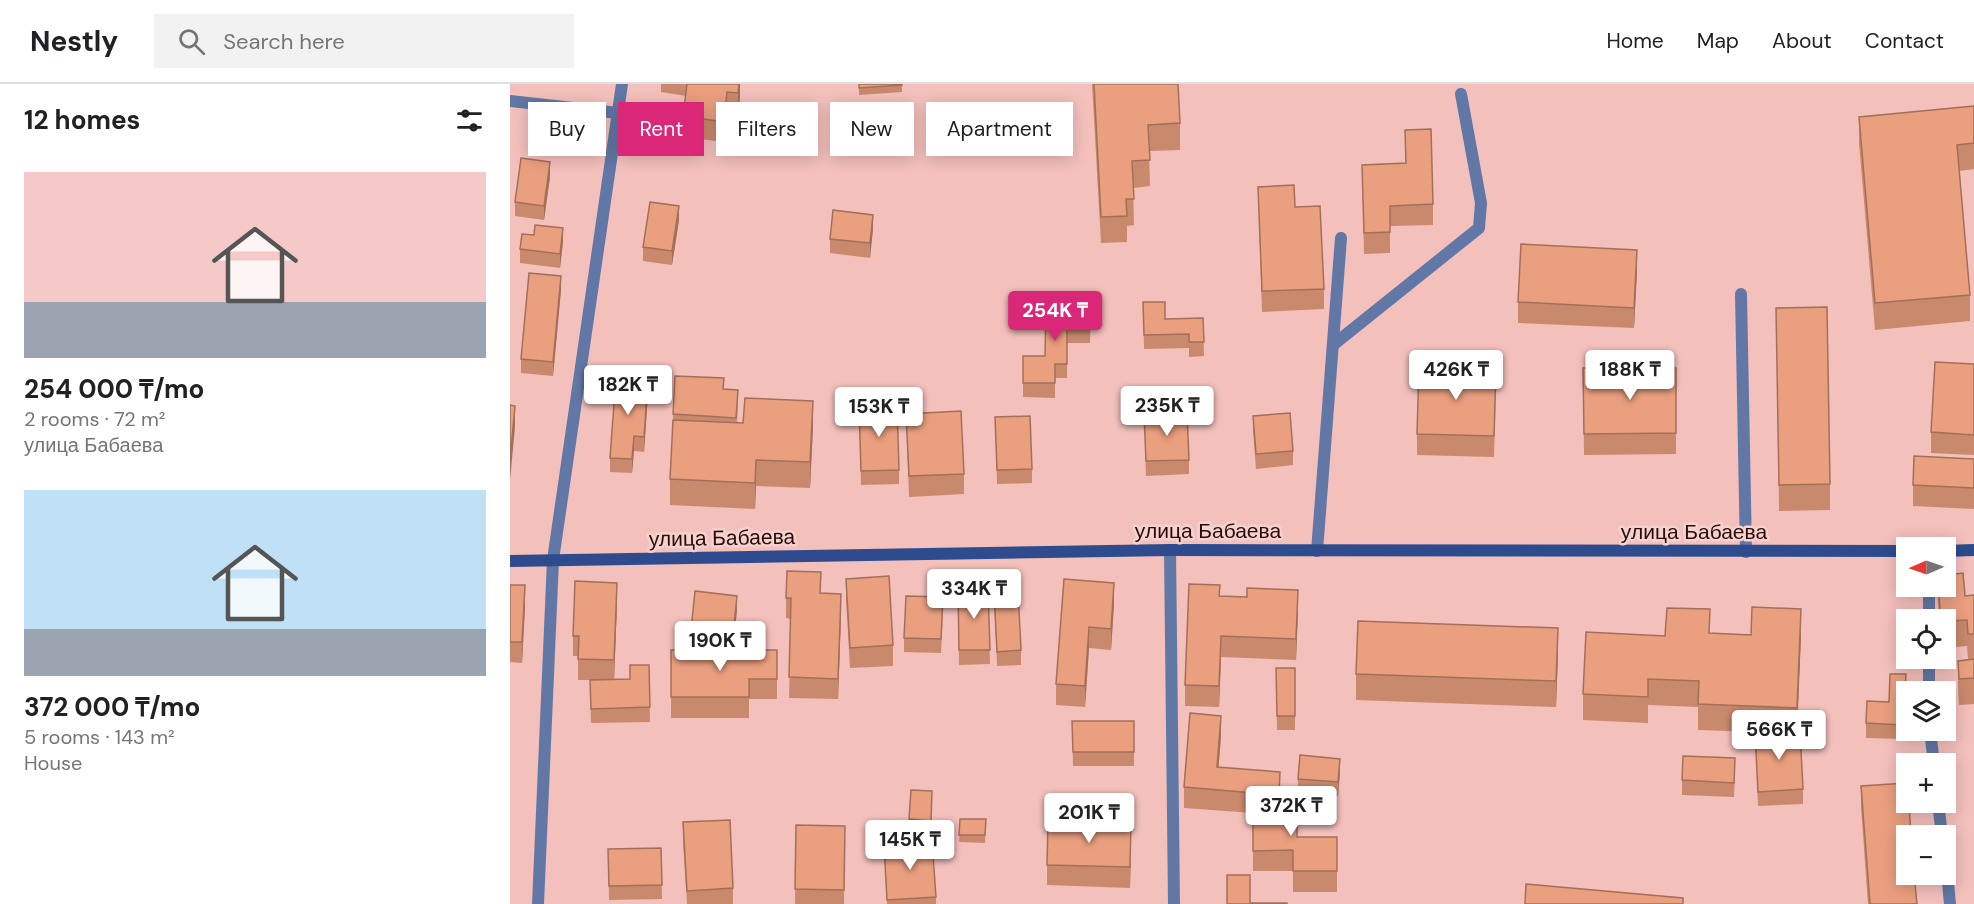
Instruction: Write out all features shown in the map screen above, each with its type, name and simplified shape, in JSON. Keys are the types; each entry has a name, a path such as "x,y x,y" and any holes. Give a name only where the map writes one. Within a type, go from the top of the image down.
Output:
{"street":[{"path":"620,102 622,84"},
{"path":"1333,345 1479,228 1481,203 1461,94"},
{"path":"510,101 618,113 553,560 538,904"},
{"path":"1317,551 1341,238"},
{"path":"1741,294 1746,552"},
{"path":"1170,550 1174,904"},
{"name":"улица Бабаева","path":"510,561 1170,550 1896,551"},
{"path":"1956,551 1974,550"},
{"path":"1948,885 1950,904"}],"building":[{"path":"687,84 739,84 738,93 727,92 726,102 716,102 716,121 704,119 704,102 685,102"},
{"path":"859,84 902,84 902,85 859,88"},
{"path":"1094,84 1178,84 1180,123 1148,125 1150,160 1132,161 1134,199 1126,199 1127,216 1101,217"},
{"path":"1974,106 1974,143 1957,145 1970,295 1875,303 1859,117"},
{"path":"1431,129 1433,204 1390,206 1390,232 1364,233 1362,165 1406,163 1405,130"},
{"path":"521,158 550,162 544,206 515,202"},
{"path":"1294,185 1295,207 1320,206 1324,289 1262,291 1258,187"},
{"path":"650,202 679,206 672,251 643,247"},
{"path":"833,210 873,215 870,243 830,239"},
{"path":"535,225 563,228 560,254 520,249 522,234 534,235"},
{"path":"1521,244 1637,250 1634,308 1518,302"},
{"path":"529,273 561,276 553,362 521,359"},
{"path":"1143,302 1165,302 1165,319 1203,318 1204,342 1189,342 1189,334 1144,335"},
{"path":"1046,305 1091,306 1090,329 1067,329 1067,364 1055,364 1055,383 1023,383 1023,356 1045,356"},
{"path":"1827,307 1830,484 1779,485 1776,308"},
{"path":"1935,362 1974,364 1974,435 1931,432"},
{"path":"1419,366 1496,368 1494,436 1417,434"},
{"path":"1583,368 1676,368 1676,433 1584,434"},
{"path":"675,376 724,378 723,389 738,390 736,418 673,414"},
{"path":"616,377 648,379 644,437 634,436 632,459 610,458"},
{"path":"745,398 813,401 810,462 756,460 755,483 670,479 673,420 743,423"},
{"path":"897,404 899,470 861,471 859,406"},
{"path":"510,405 515,406 510,460"},
{"path":"961,411 964,474 909,476 906,414"},
{"path":"1187,413 1189,460 1146,461 1144,414"},
{"path":"1290,413 1293,451 1256,454 1253,416"},
{"path":"1030,416 1032,469 997,470 995,417"},
{"path":"1914,456 1974,459 1974,488 1913,485"},
{"path":"787,571 821,572 820,593 841,594 838,679 789,677 791,598 786,598"},
{"path":"1963,573 1965,596 1974,595 1974,634 1968,634 1967,620 1956,621 1956,609 1940,609 1939,597 1956,597 1956,574"},
{"path":"889,576 893,645 850,648 846,579"},
{"path":"1064,579 1114,583 1111,629 1089,627 1085,686 1056,684"},
{"path":"575,581 617,583 614,660 578,659 579,636 573,636"},
{"path":"1189,584 1220,585 1219,596 1247,597 1247,588 1298,590 1296,639 1221,636 1219,686 1185,685"},
{"path":"510,585 525,585 522,642 510,642"},
{"path":"988,589 990,650 959,650 958,590"},
{"path":"695,591 737,596 733,634 691,630"},
{"path":"1018,591 1021,650 997,652 994,592"},
{"path":"906,596 943,597 941,639 904,638"},
{"path":"1752,607 1801,609 1797,708 1698,704 1699,681 1648,679 1648,697 1583,694 1586,632 1665,636 1667,608 1710,609 1709,633 1751,635"},
{"path":"1358,621 1558,628 1556,681 1356,674"},
{"path":"671,650 777,650 777,679 749,679 749,697 671,697"},
{"path":"1974,659 1974,678 1959,679 1958,661"},
{"path":"630,665 649,665 650,707 591,709 590,680 630,679"},
{"path":"1276,668 1295,668 1295,716 1277,716"},
{"path":"1890,674 1906,674 1906,681 1896,681 1896,725 1866,723 1867,701 1889,702"},
{"path":"1190,713 1221,716 1217,767 1280,772 1279,795 1184,787"},
{"path":"1072,721 1134,721 1134,752 1073,752"},
{"path":"1800,730 1803,789 1758,792 1755,733"},
{"path":"1300,755 1340,759 1338,782 1298,779"},
{"path":"1683,756 1735,758 1734,783 1682,780"},
{"path":"1896,784 1896,813 1910,813 1910,825 1896,825 1896,885 1915,885 1917,904 1870,904 1861,786"},
{"path":"911,790 932,791 931,821 909,819"},
{"path":"1253,801 1297,801 1297,837 1337,837 1337,871 1293,871 1293,850 1253,851"},
{"path":"960,819 986,819 985,835 959,835"},
{"path":"730,820 733,888 687,891 683,822"},
{"path":"1048,820 1131,823 1130,867 1047,865"},
{"path":"796,825 845,826 844,890 795,889"},
{"path":"932,841 936,897 887,900 884,845"},
{"path":"661,848 662,885 609,886 608,849"},
{"path":"1227,875 1250,875 1250,903 1287,904 1227,904"},
{"path":"1526,884 1683,898 1683,904 1525,904"}]}
